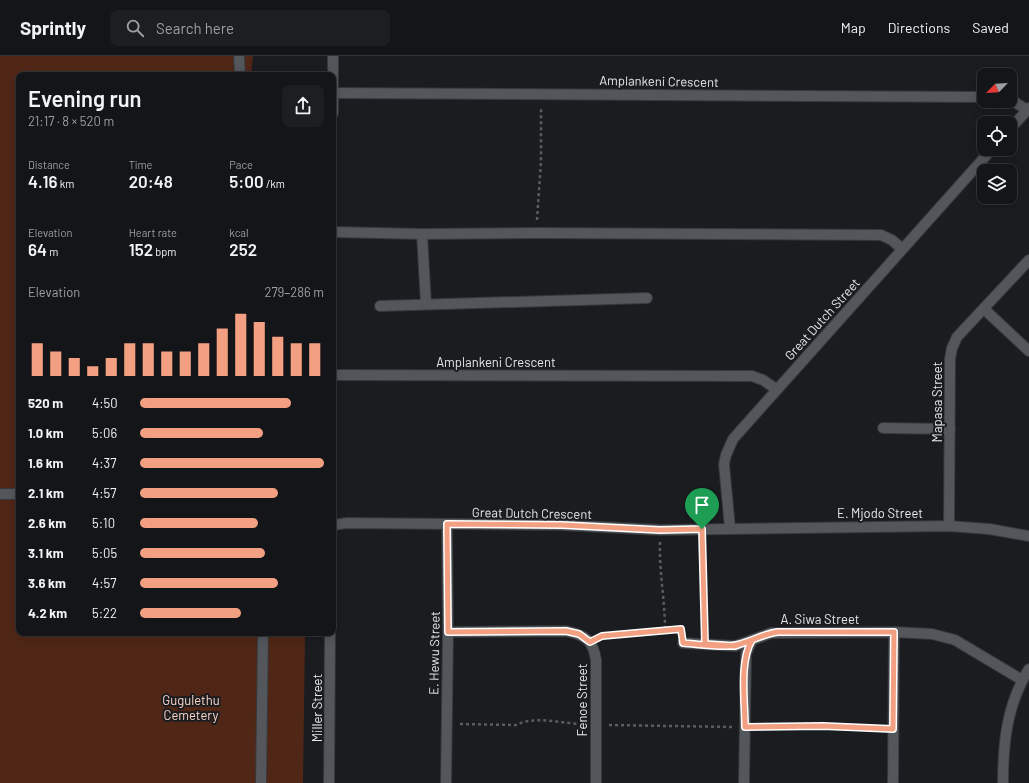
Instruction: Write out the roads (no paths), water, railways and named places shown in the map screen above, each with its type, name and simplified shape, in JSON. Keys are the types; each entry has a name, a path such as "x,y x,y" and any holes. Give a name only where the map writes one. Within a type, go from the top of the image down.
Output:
{"street":[{"path":"239,56 240,72"},
{"path":"333,56 333,72"},
{"name":"Amplankeni Crescent","path":"336,93 977,97"},
{"path":"1017,102 1028,108 1017,121"},
{"name":"Great Dutch Street","path":"730,528 724,464 733,439 776,389 986,156"},
{"path":"336,232 422,234 537,233 877,235 887,237 902,249"},
{"path":"422,234 426,304"},
{"name":"Mapasa Street","path":"949,526 950,359 952,348 957,337 1029,260"},
{"path":"380,306 647,298"},
{"path":"984,309 1029,351"},
{"name":"Amplankeni Crescent","path":"336,375 752,376 764,380 776,389"},
{"path":"883,428 950,429"},
{"path":"0,494 16,494"},
{"name":"Great Dutch Crescent","path":"336,525 347,523 562,525 660,530 730,528"},
{"name":"E. Hewu Street","path":"446,783 448,632 447,524"},
{"name":"E. Mjodo Street","path":"730,528 949,526 989,529 1029,536"},
{"name":"Fenoe Street","path":"448,632 566,631 579,634 590,642 593,647 596,660 596,783"},
{"name":"A. Siwa Street","path":"683,643 735,646 764,634 778,632 894,632 932,634 955,640 1022,680"},
{"path":"893,783 894,632"},
{"path":"261,783 263,636"},
{"name":"Miller Street","path":"329,783 330,636"},
{"path":"744,783 745,664 748,648 752,640"},
{"path":"1003,783 1004,748 1008,717 1022,680 1029,669"}],"park label":[{"name":"Gugulethu Cemetery","path":"191,708"}]}
